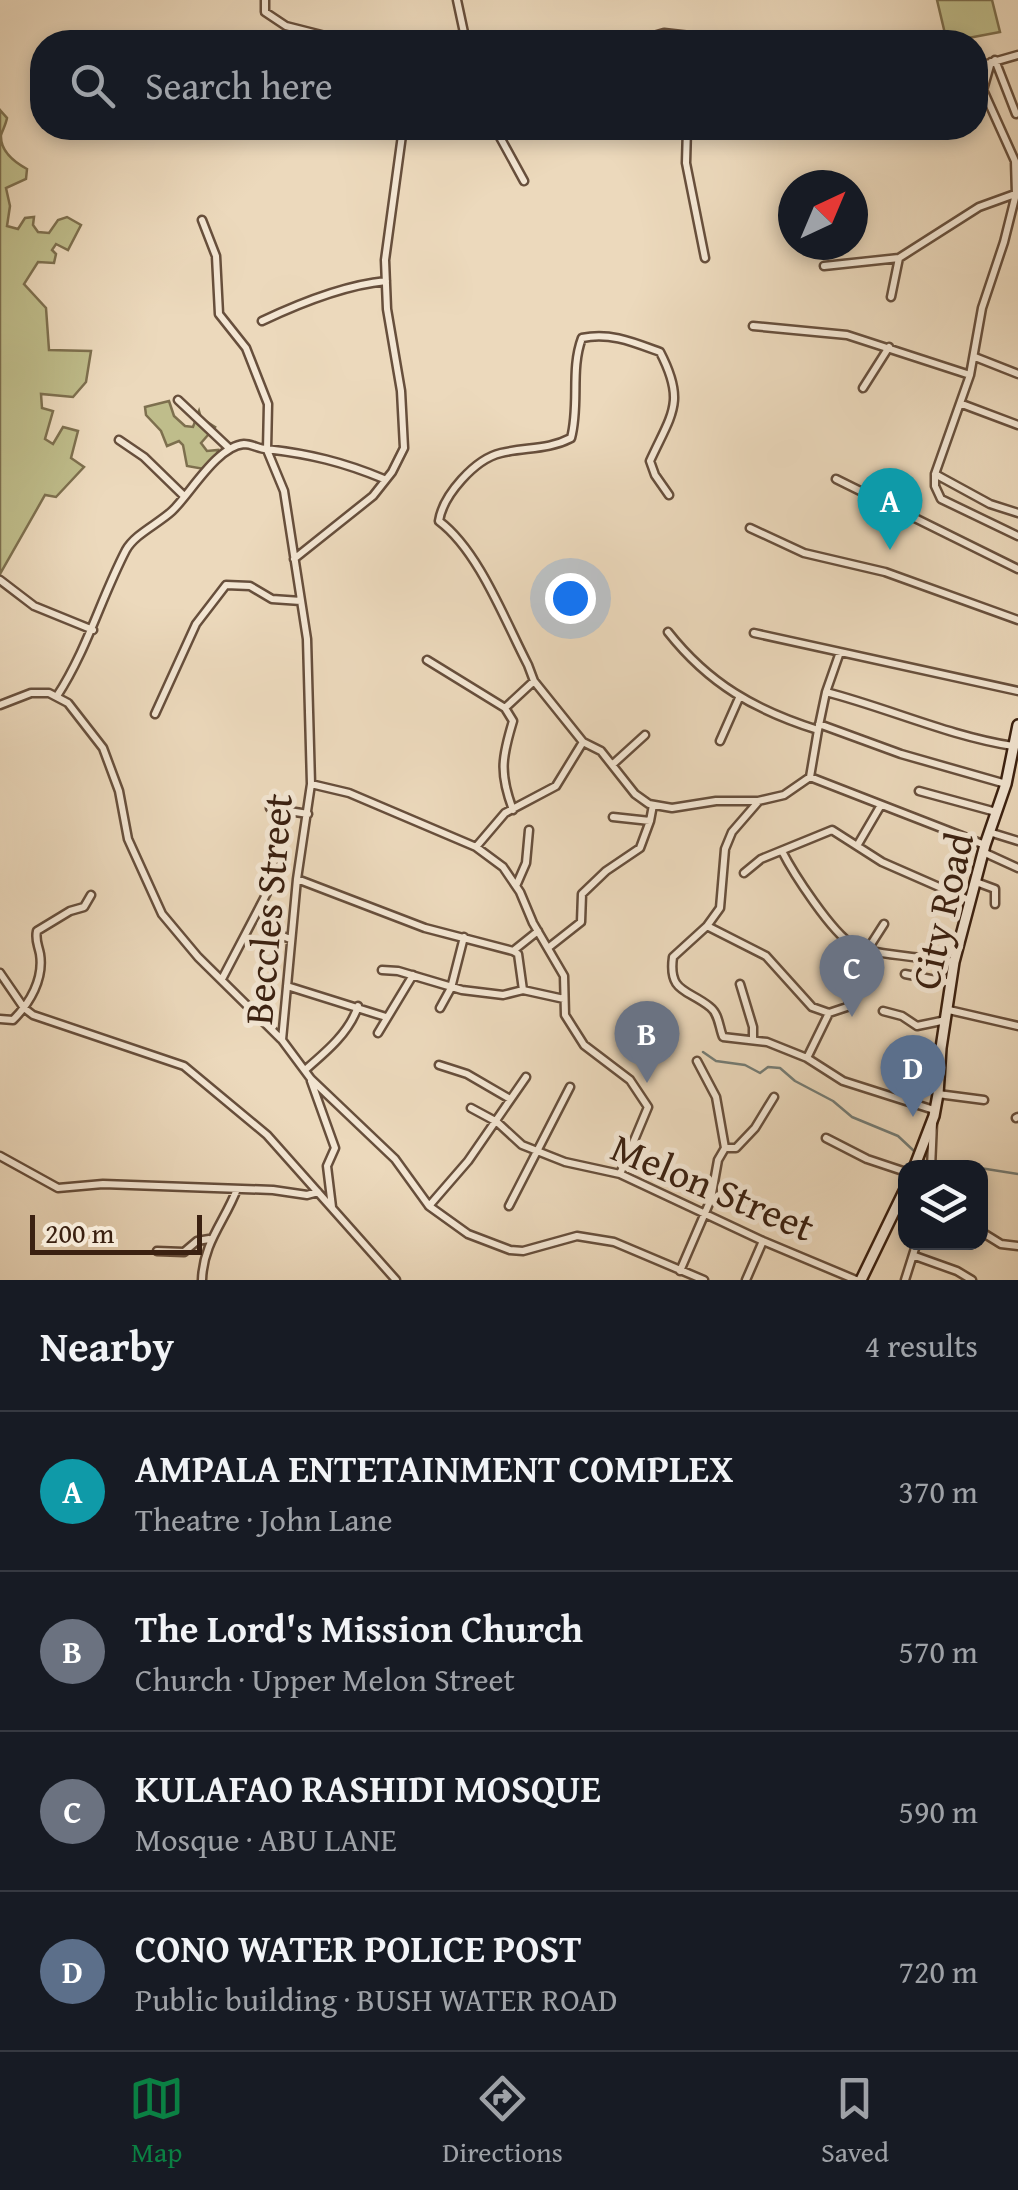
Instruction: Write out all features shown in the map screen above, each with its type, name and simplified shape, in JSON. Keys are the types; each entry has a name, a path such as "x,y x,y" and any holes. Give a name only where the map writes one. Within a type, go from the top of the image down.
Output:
{"main road":[{"name":"City Road","path":"917,1160 938,1094 954,962 989,832 1013,770 1018,726"},
{"path":"858,1280 898,1202"}],"street":[{"path":"265,0 265,12 286,26 302,30"},
{"path":"457,0 463,30"},
{"path":"988,63 1018,55"},
{"path":"993,61 1016,114"},
{"path":"988,76 993,61"},
{"path":"988,101 1014,161 1016,194 982,308 975,357 962,404 935,474 935,486 941,499 1018,536"},
{"path":"294,560 373,496 402,456 406,439 386,281 388,222 401,140"},
{"path":"502,140 524,181"},
{"path":"687,140 686,163 705,258"},
{"path":"824,266 899,258 979,207 1016,194"},
{"path":"202,220 216,256 219,314 257,368 268,404 267,450"},
{"path":"891,297 899,258"},
{"path":"262,321 364,283 386,281"},
{"path":"753,326 846,335 970,375"},
{"path":"669,495 650,461 676,401 676,390 660,352 608,334 582,338 574,358 576,417 570,438 554,447 497,454 474,468 439,515 439,521 464,548 479,573 534,681 583,742 601,752 635,794 652,805 672,808 716,800 758,801 784,795 810,778 826,692 840,652"},
{"path":"863,388 889,347"},
{"path":"975,357 1018,374"},
{"path":"178,400 230,449"},
{"path":"962,404 1018,425"},
{"path":"119,440 144,457 183,495"},
{"path":"57,696 93,630 128,546 171,512 230,449 248,444 308,454 384,479"},
{"name":"Beccles Street","path":"267,450 284,491 307,639 311,784 297,880 282,1040 311,1080 394,1158 429,1206 468,1234 523,1252 577,1236 614,1242 704,1280"},
{"path":"935,474 990,504 1018,513"},
{"path":"836,479 1018,569"},
{"path":"750,528 804,552 885,572 1018,620"},
{"path":"0,580 34,606 93,630"},
{"path":"154,714 196,624 226,586 250,586 272,599 300,601"},
{"path":"668,632 691,661 739,698 901,754 1006,784"},
{"path":"754,633 1018,692"},
{"path":"427,660 505,708 513,720 502,760 503,786 512,810"},
{"path":"68,679 68,703"},
{"path":"505,708 534,681"},
{"path":"0,690 3,703 31,693 57,696 68,703 103,748 120,791 128,839 162,914 187,945 282,1040"},
{"path":"826,692 888,708 980,741 1013,746"},
{"path":"720,741 739,698"},
{"path":"612,765 645,735"},
{"path":"476,847 505,813 556,786 583,742"},
{"path":"810,778 984,849 1018,868"},
{"path":"311,784 349,793 476,847 504,868 564,976 565,1015 584,1045 630,1080 648,1107 620,1174"},
{"path":"919,791 997,812"},
{"path":"758,801 732,832 726,849 720,908 707,926 673,957 671,974 676,984 711,1007 718,1018 720,1036 753,1039 807,1058 843,1082 934,1113 932,1160"},
{"path":"548,948 581,922 582,894 606,871 640,848 652,805"},
{"path":"856,846 881,805"},
{"path":"270,808 308,814"},
{"path":"614,818 650,821"},
{"path":"516,886 526,862 529,830"},
{"path":"744,873 760,859 832,830 923,882 970,901"},
{"path":"989,832 1018,841"},
{"path":"782,851 828,920 852,945 954,962"},
{"path":"222,979 281,866"},
{"path":"297,880 377,911 514,951 518,954 524,990"},
{"path":"976,882 997,891 995,904"},
{"path":"0,1019 13,1020 36,985 41,960 35,938 37,930 84,906 91,895"},
{"path":"707,926 766,956 812,1007 829,1013 847,1007 868,948 884,924"},
{"path":"514,951 538,931"},
{"path":"272,932 291,939"},
{"path":"440,1008 452,988 464,937"},
{"path":"382,970 452,988 503,994 524,990 564,999"},
{"path":"0,973 32,1014 184,1066 267,1135 396,1280"},
{"path":"905,974 951,983"},
{"path":"378,1033 413,975"},
{"path":"740,984 753,1039"},
{"path":"288,986 386,1017"},
{"path":"305,1070 336,1043 358,1006"},
{"path":"883,1012 902,1016 917,1026 948,1015 1018,1026"},
{"path":"807,1058 829,1013"},
{"path":"680,1271 710,1199 718,1160 725,1148 716,1097 696,1061"},
{"path":"439,1066 466,1074 510,1099"},
{"path":"429,1206 498,1122 526,1077"},
{"path":"311,1080 335,1148 327,1166 332,1208"},
{"path":"509,1206 570,1087"},
{"path":"938,1094 984,1100"},
{"path":"725,1148 736,1148 756,1128 774,1097"},
{"name":"Melon Street","path":"471,1108 498,1122 522,1145 565,1162 620,1174 763,1241 858,1280"},
{"path":"826,1138 898,1169"},
{"path":"0,1156 58,1188 103,1184 237,1188 307,1195 318,1192"},
{"path":"202,1280 202,1264 210,1240 229,1210 237,1188"},
{"path":"988,1236 1001,1244 1018,1246"},
{"path":"157,1251 184,1252 197,1241 210,1240"},
{"path":"746,1280 763,1241"},
{"path":"904,1280 915,1250"},
{"path":"914,1256 972,1280"}],"shaded area":[{"path":"937,0 992,0 1000,32 944,30"},
{"path":"0,110 7,118 1,135 3,147 27,169 26,179 6,188 10,206 7,226 18,229 25,218 34,217 33,225 38,232 49,233 58,220 67,217 81,225 68,250 56,244 52,250 56,254 54,263 38,262 24,284 46,308 49,350 91,351 86,382 73,397 41,394 42,408 53,411 45,439 53,444 63,427 78,431 71,458 84,467 56,497 45,495 0,574"},
{"path":"169,401 174,416 185,426 193,427 199,411 201,418 215,427 201,443 207,451 218,450 217,457 204,469 187,466 183,445 179,441 167,446 161,431 146,415 145,407"}],"waterway":[{"path":"703,1052 716,1061 745,1065 760,1073 768,1067 780,1068 852,1117 898,1136 914,1151"},
{"path":"988,1169 1018,1174"}],"place":[{"name":"AMPALA ENTETAINMENT COMPLEX","path":"890,550"},
{"name":"KULAFAO RASHIDI MOSQUE","path":"852,1017"},
{"name":"The Lord's Mission Church","path":"647,1083"},
{"name":"CONO WATER POLICE POST","path":"913,1117"}]}
